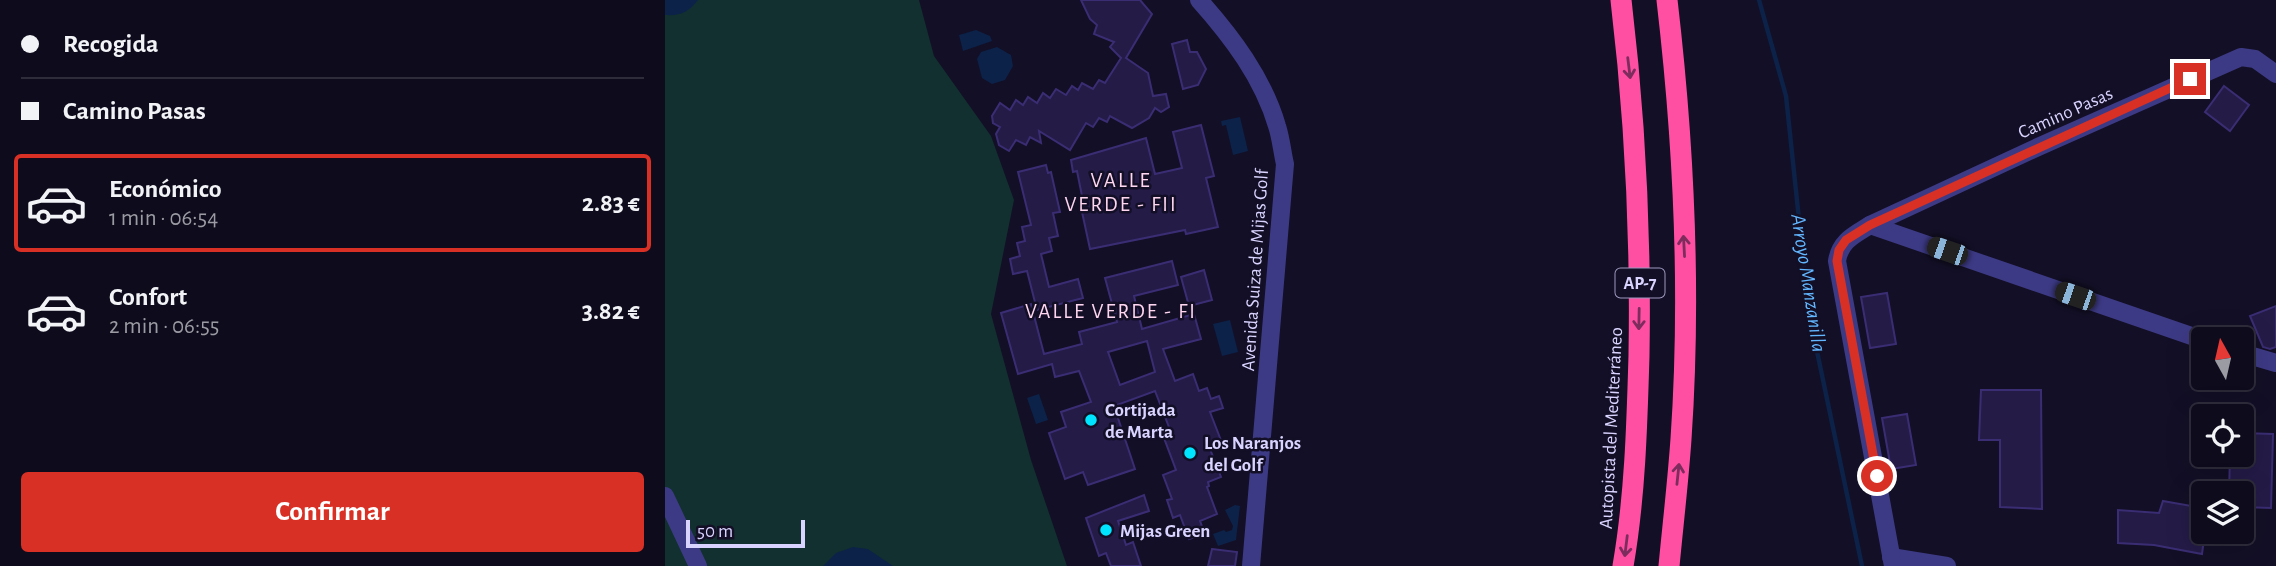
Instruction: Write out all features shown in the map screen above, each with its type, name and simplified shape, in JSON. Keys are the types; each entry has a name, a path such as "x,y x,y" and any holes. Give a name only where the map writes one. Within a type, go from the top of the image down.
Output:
{"highway":[{"name":"Autopista del Mediterráneo","path":"1621,0 1631,79 1640,287 1637,415 1623,566"},
{"name":"AP-7","path":"1667,0 1677,82 1686,285 1681,439 1669,566"}],"street":[{"name":"Avenida Suiza de Mijas Golf","path":"1199,0 1224,28 1259,84 1277,126 1285,164 1251,566"},
{"name":"Camino Pasas","path":"1870,225 2241,57 2255,59 2276,74"},
{"path":"1947,566 1892,561 1837,261 1839,250 1846,240 1870,225 2191,336"},
{"path":"2254,357 2276,363"},
{"path":"665,496 698,566"}],"green space":[{"path":"665,0 919,0 934,56 991,136 1014,200 991,314 1031,460 1067,566 665,566"}],"water":[{"path":"665,0 698,0 680,14 665,15"},
{"path":"976,30 990,36 992,41 963,51 959,35"},
{"path":"997,47 1011,55 1013,66 1005,80 992,84 982,78 977,59 981,52"},
{"path":"1240,117 1248,151 1233,155 1226,125 1222,126 1221,121"},
{"path":"1230,320 1238,352 1222,356 1213,324"},
{"path":"1039,394 1048,420 1036,424 1027,398"},
{"path":"1235,505 1240,506 1236,540 1218,546 1213,534 1232,530 1233,526 1225,510"},
{"path":"853,547 868,549 893,566 823,566 836,553"}],"building":[{"path":"1081,0 1140,0 1152,14 1126,58 1148,73 1153,96 1166,94 1169,107 1161,112 1155,108 1149,118 1132,128 1110,116 1107,122 1099,118 1093,127 1086,123 1070,150 1039,131 1041,143 1030,137 1026,145 1016,140 1009,151 999,145 996,134 1000,127 993,123 992,116 1000,103 1010,110 1016,100 1023,105 1028,97 1037,103 1043,93 1050,98 1056,89 1066,95 1072,86 1078,90 1082,83 1093,89 1099,80 1105,83 1121,58 1110,47 1114,42 1094,34 1097,25 1090,19"},
{"path":"1187,40 1190,52 1197,52 1206,69 1198,85 1183,89 1172,44"},
{"path":"2224,86 2249,105 2230,131 2205,112"},
{"path":"1201,125 1214,176 1206,178 1218,227 1186,234 1185,230 1090,249 1077,171 1073,172 1071,160 1146,138 1155,174 1182,168 1173,132"},
{"path":"1046,165 1048,173 1051,172 1060,212 1053,213 1058,236 1049,238 1052,251 1041,254 1049,287 1078,279 1083,298 1037,310 1027,271 1013,274 1010,259 1020,256 1017,243 1025,241 1022,227 1031,225 1018,172"},
{"path":"1172,261 1178,285 1134,296 1142,329 1194,314 1201,339 1163,349 1175,381 1193,374 1199,391 1207,388 1211,399 1219,396 1223,408 1210,412 1222,443 1210,449 1221,477 1208,482 1207,487 1217,514 1200,521 1205,534 1189,539 1180,515 1173,518 1167,500 1172,499 1163,475 1176,470 1164,438 1172,435 1155,391 1114,406 1135,469 1088,485 1083,472 1065,479 1049,433 1066,427 1061,412 1091,402 1079,371 1055,377 1052,364 1018,374 1001,313 1031,304 1044,354 1082,344 1079,332 1117,322 1105,278","holes":["1147,341 1155,372 1120,385 1108,352"]},
{"path":"1204,270 1212,300 1189,306 1181,277"},
{"path":"1887,293 1896,344 1870,348 1861,297"},
{"path":"2276,306 2276,347 2270,349 2263,347 2250,316"},
{"path":"1981,390 2041,390 2042,509 2000,507 2000,440 1979,440"},
{"path":"1907,414 1916,465 1891,469 1882,418"},
{"path":"2254,433 2273,434 2271,508 2254,507 2254,481 2229,481 2230,467 2254,467"},
{"name":"Mijas Green","path":"1144,495 1149,511 1118,521 1126,545 1133,542 1141,566 1111,566 1106,553 1099,556 1086,518"},
{"path":"2163,501 2191,506 2191,544 2203,544 2202,554 2154,545 2118,543 2118,510 2159,513"},
{"path":"1212,549 1237,552 1235,566 1208,566"}],"waterway":[{"name":"Arroyo Manzanilla","path":"1759,0 1786,96 1814,337 1862,566"}],"place":[{"name":"Cortijada de Marta","path":"1091,420"},
{"name":"Los Naranjos del Golf","path":"1190,453"},
{"name":"Mijas Green","path":"1106,530"}],"district":[{"name":"VALLE VERDE - FII","path":"1121,192"},
{"name":"VALLE VERDE - FI","path":"1111,311"}],"route":[{"path":"1877,476 1837,261 1839,250 1846,240 1870,225 2190,79"}]}
